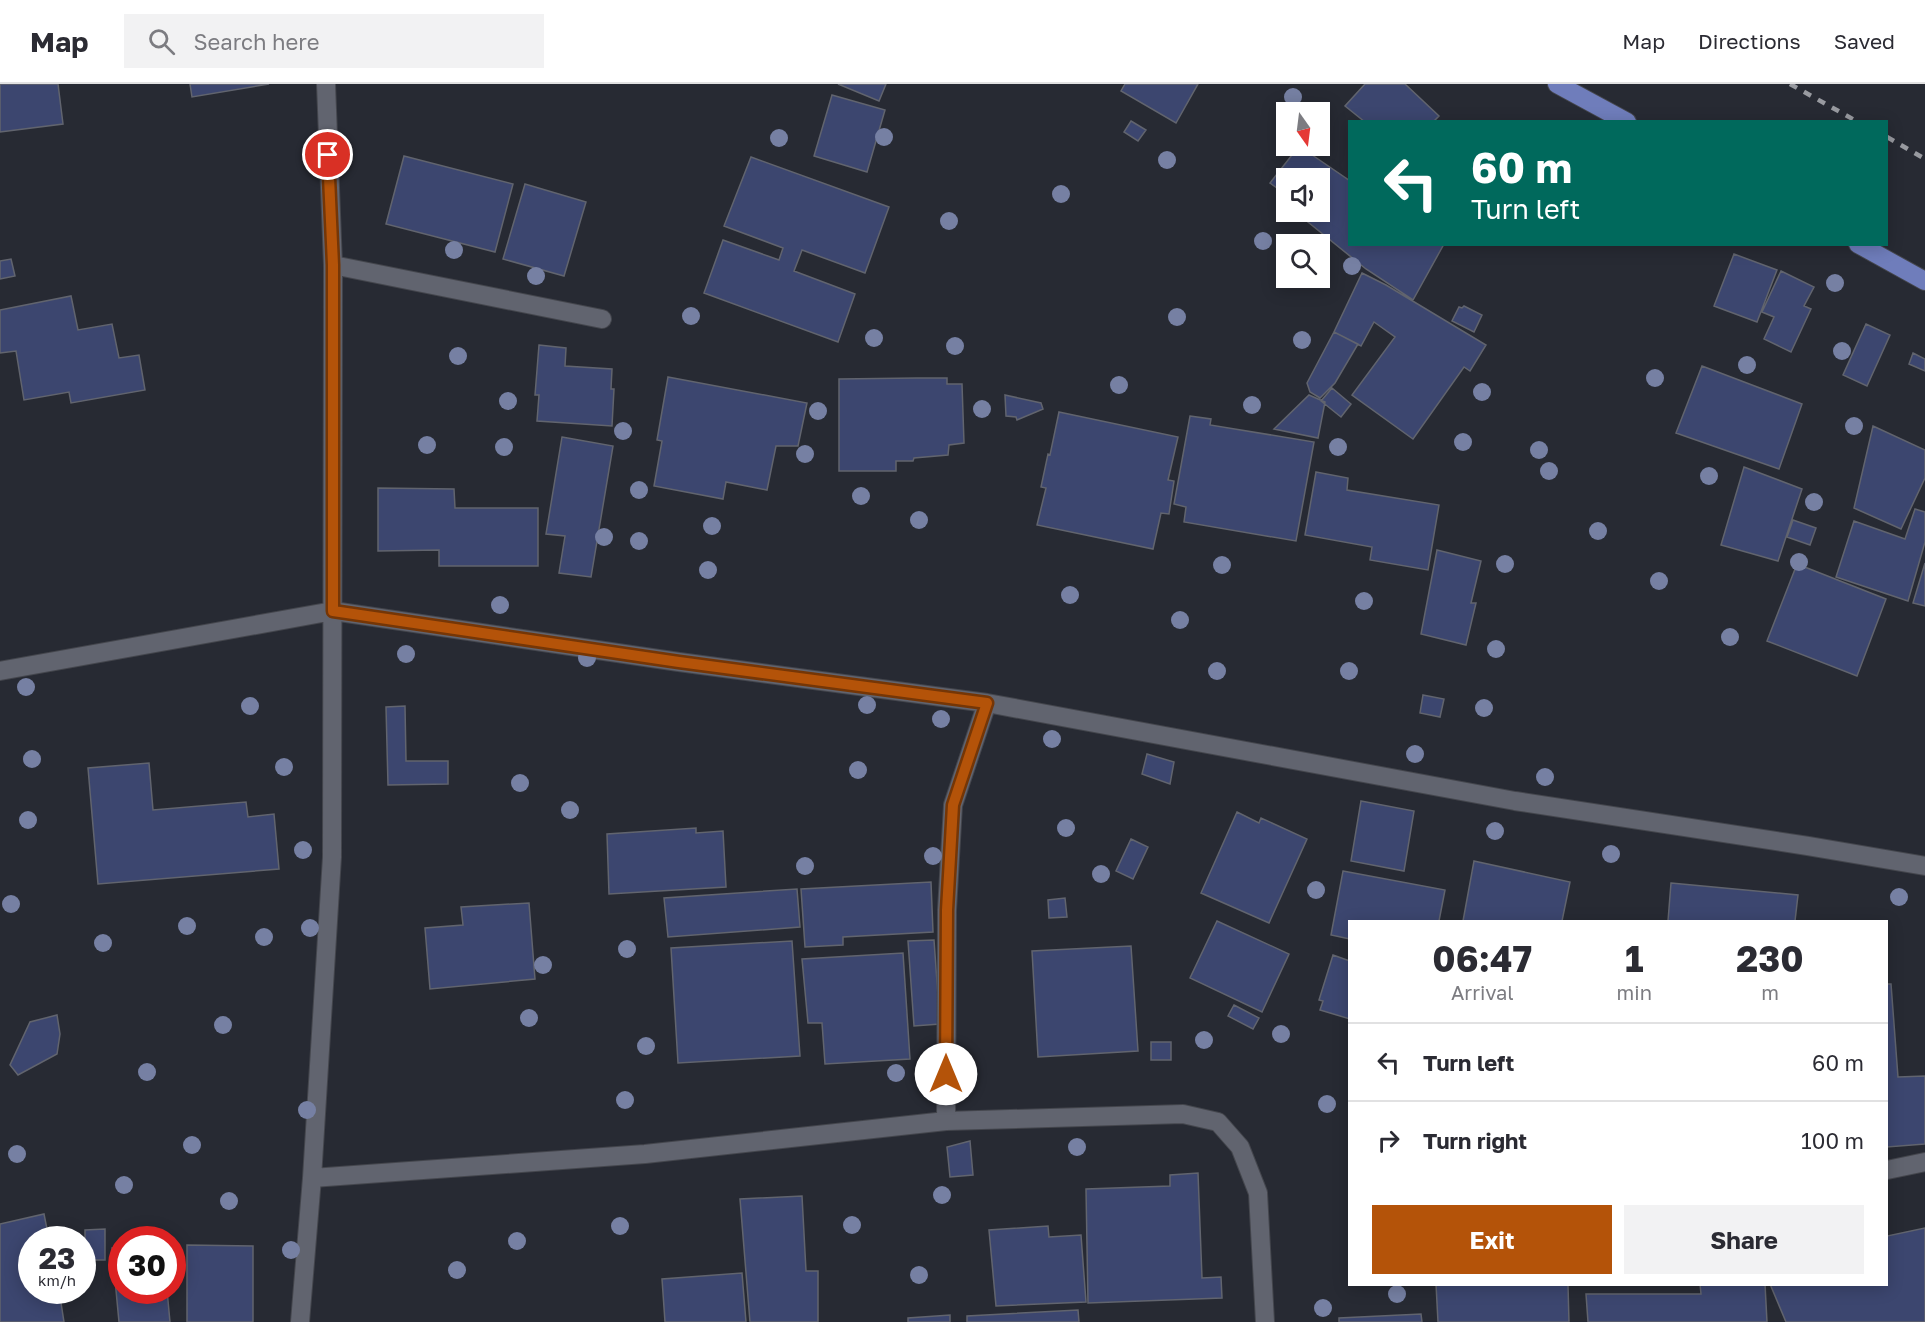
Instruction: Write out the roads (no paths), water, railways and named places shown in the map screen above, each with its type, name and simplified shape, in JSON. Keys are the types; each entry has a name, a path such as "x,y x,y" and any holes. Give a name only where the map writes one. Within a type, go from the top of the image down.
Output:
{"main road":[{"path":"1557,84 1623,120"},
{"path":"1861,246 1925,280"}],"street":[{"path":"300,1322 312,1178 332,857 333,265 326,84"},
{"path":"333,265 602,320"},
{"path":"0,671 333,611 679,662 987,703 1515,801 1925,866"},
{"path":"946,1121 947,910 953,805 987,703"},
{"path":"312,1178 645,1154 946,1121 1183,1114 1218,1122 1240,1147 1258,1193 1265,1322"},
{"path":"1888,1170 1925,1162"}],"railway":[{"path":"1790,84 1854,120"},
{"path":"1888,138 1925,159"}]}
